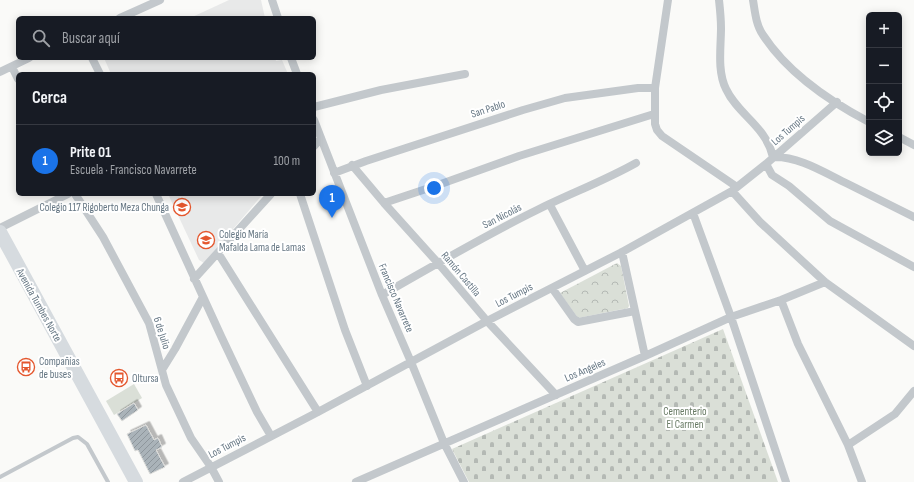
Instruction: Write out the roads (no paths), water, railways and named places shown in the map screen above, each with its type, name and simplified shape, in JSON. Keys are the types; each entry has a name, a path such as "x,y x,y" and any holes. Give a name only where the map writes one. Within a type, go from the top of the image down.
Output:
{"highway":[{"name":"Avenida Tumbes Norte","path":"0,232 136,482"},
{"name":"Avenida Tumbes Norte","path":"0,253 126,482"}],"street":[{"path":"124,16 160,0"},
{"path":"272,0 277,16"},
{"path":"668,0 654,88 654,114 657,130 662,136 735,189 760,222 825,282 914,346"},
{"path":"719,0 721,25 721,65 725,88 736,104 767,139 773,157 782,156 792,158 914,217"},
{"path":"754,0 756,17 762,34 793,69 816,89 866,120"},
{"path":"0,72 24,60"},
{"path":"93,60 99,72"},
{"path":"292,60 296,72"},
{"path":"12,67 16,76"},
{"path":"316,106 381,90 465,74"},
{"name":"San Pablo","path":"334,173 352,165 522,110 565,98 638,88 654,88"},
{"name":"Los Tumpis","path":"183,482 622,252 735,189 837,102"},
{"path":"384,203 519,156 654,114"},
{"name":"Francisco Navarrete","path":"316,125 382,296 444,443 464,482"},
{"path":"316,144 321,138"},
{"path":"902,139 914,145"},
{"name":"San Nicolás","path":"382,296 460,250 636,164"},
{"path":"766,164 772,175 789,186 830,221 914,267"},
{"name":"Ramón Castilla","path":"352,165 487,322 556,395"},
{"path":"0,228 64,196"},
{"name":"6 de Julio","path":"76,196 103,237 149,323 166,385 191,438 211,467 219,482"},
{"path":"157,196 194,279 271,436"},
{"path":"194,279 269,196"},
{"path":"301,196 345,330 367,386"},
{"path":"550,205 585,271"},
{"path":"693,213 731,317 786,482"},
{"path":"622,252 645,356"},
{"path":"218,253 318,412"},
{"name":"Los Angeles","path":"356,482 731,317 781,300 825,282"},
{"path":"552,288 574,319 578,322 635,311"},
{"path":"162,370 204,297"},
{"path":"781,300 798,344 848,445 862,482"},
{"path":"848,445 895,414 914,391"}],"lane":[{"path":"0,478 78,437 87,444 108,482"}],"place":[{"name":"Colegio 117 Rigoberto Meza Chunga","path":"182,207"},
{"name":"Prite 01","path":"332,218"},
{"name":"Colegio María Mafalda Lama de Lamas","path":"206,240"},
{"name":"Compañías de buses","path":"26,367"},
{"name":"Oltursa","path":"119,378"}],"park label":[{"name":"Cementerio El Carmen","path":"685,417"}]}
